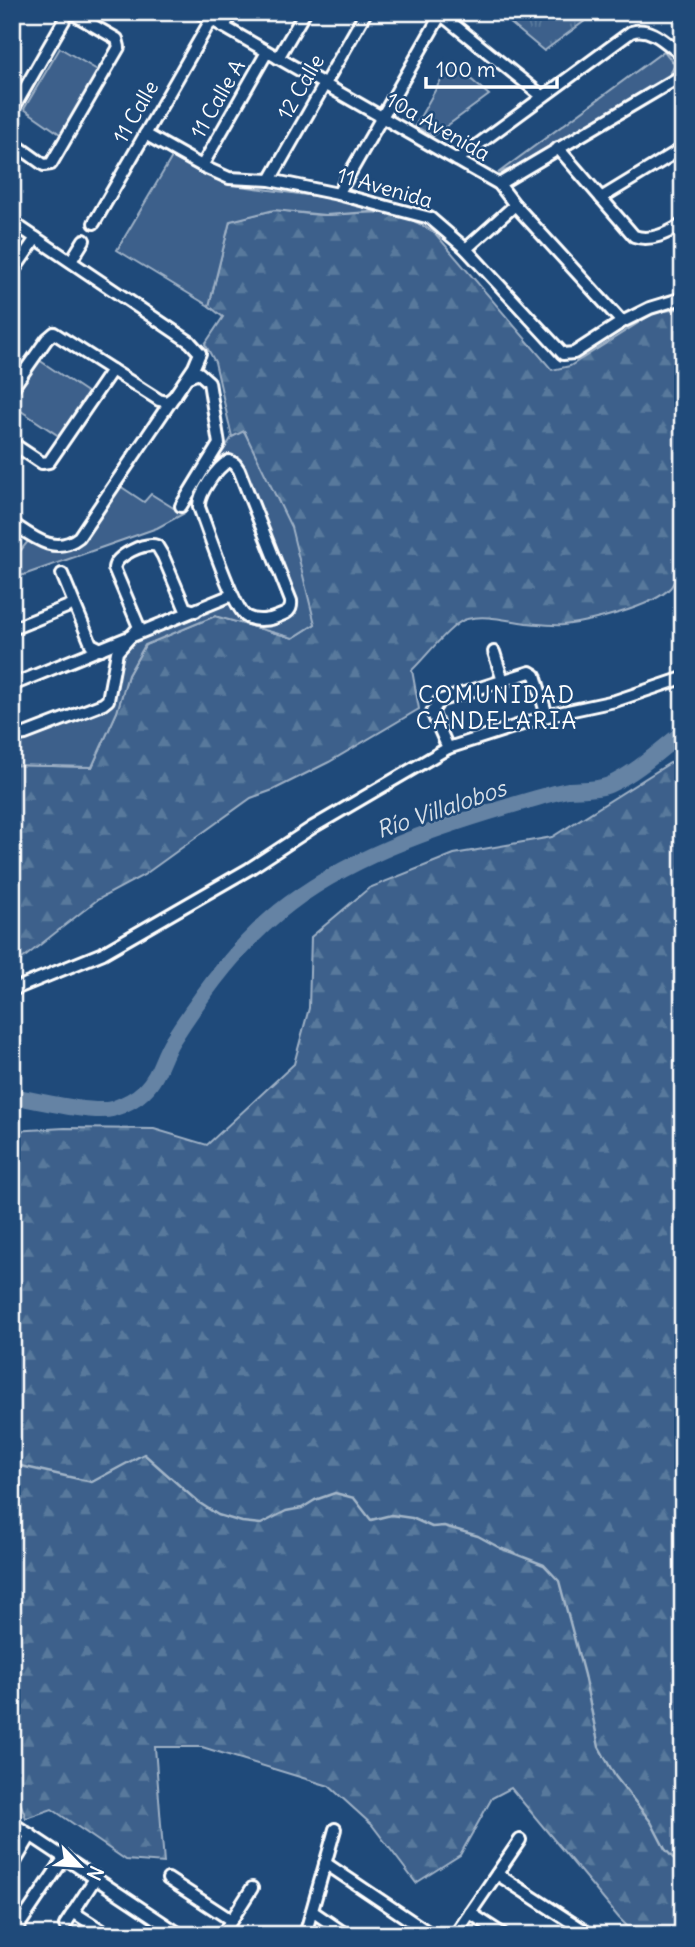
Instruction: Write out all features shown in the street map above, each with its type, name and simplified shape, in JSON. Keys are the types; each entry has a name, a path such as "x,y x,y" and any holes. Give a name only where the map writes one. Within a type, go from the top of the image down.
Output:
{"street":[{"name":"10a Avenida","path":"198,12 499,184 622,322"},
{"path":"224,27 232,12"},
{"name":"11 Calle A","path":"278,58 305,12"},
{"name":"12 Calle","path":"270,180 366,12"},
{"path":"338,194 439,13 542,96"},
{"path":"12,111 67,15 75,15 117,39 119,47 51,164 44,164 12,142"},
{"name":"11 Calle","path":"94,223 211,20"},
{"path":"457,160 631,32 648,31 683,56"},
{"name":"11 Calle A","path":"202,166 267,52"},
{"path":"499,184 683,75"},
{"name":"11 Avenida","path":"145,134 202,166 229,177 270,180 424,215 466,249 558,350 570,354 622,322"},
{"path":"558,148 632,234 640,239 656,237 683,224"},
{"path":"601,198 683,148"},
{"path":"466,249 515,205"},
{"path":"12,222 199,350 209,382 219,446 181,506"},
{"path":"12,273 36,238"},
{"path":"71,261 83,240"},
{"path":"622,322 650,308 683,298"},
{"path":"12,390 18,373 54,333 159,400 167,402 175,396"},
{"path":"12,523 48,544 64,545 76,540 188,377 199,359 199,350"},
{"path":"12,443 42,463 49,462 112,370"},
{"path":"188,377 199,373 209,382"},
{"path":"229,461 239,470 292,607 288,612 271,619 250,618 244,615 233,595 198,504 223,464 229,461"},
{"path":"12,731 19,735 25,734 105,702 111,693 116,656 129,637 138,631 139,625 114,568 120,558 155,545 161,551 185,608 196,611"},
{"path":"62,574 91,644 101,649"},
{"path":"12,685 233,595"},
{"path":"12,629 74,604"},
{"path":"494,652 503,681"},
{"path":"448,748 432,712 439,701 530,672 534,674 547,716"},
{"path":"12,990 103,953 283,849 313,827 448,748 547,716 650,691 683,678"},
{"path":"12,1823 181,1935"},
{"path":"305,1935 335,1829"},
{"path":"12,1867 32,1835"},
{"path":"455,1935 520,1840"},
{"path":"12,1927 20,1924 65,1857"},
{"path":"325,1863 432,1935"},
{"path":"497,1874 591,1935"},
{"path":"65,1925 96,1877"},
{"path":"168,1879 231,1920"},
{"path":"222,1935 252,1888"},
{"path":"74,1912 109,1935"},
{"path":"312,1912 347,1935"},
{"path":"470,1913 504,1935"}],"green space":[{"path":"497,12 597,12 544,51"},
{"path":"60,48 99,71 63,136 24,109"},
{"path":"664,51 675,65 669,76 510,169 498,173"},
{"path":"451,62 489,95 433,136 415,126"},
{"path":"172,157 207,176 233,185 336,199 385,211 325,215 274,210 230,221 209,306 117,250"},
{"path":"274,210 328,215 383,213 419,223 434,232 552,370 570,366 654,313 683,308 683,565 672,586 662,595 604,617 559,625 482,617 461,622 446,633 412,670 419,709 329,762 251,798 144,875 97,900 12,967 12,765 92,767 117,712 128,675 145,645 215,616 293,638 315,624 245,432 232,437 215,362 205,344 223,317 209,306 230,221"},
{"path":"39,360 91,395 62,438 12,405 12,399"},
{"path":"244,431 291,527 315,624 293,638 215,616 145,645 128,675 117,712 92,767 12,765 12,735 111,704 119,657 129,643 230,602 241,618 291,614 240,464 225,458 213,467 232,437"},
{"path":"120,486 144,502 151,494 183,514 157,528 12,579 12,561 29,540 61,549 74,545 94,527"},
{"path":"683,759 683,1935 636,1935 511,1788 492,1798 460,1855 416,1883 372,1825 329,1786 202,1747 155,1747 164,1863 126,1860 52,1809 26,1818 12,1781 12,1131 65,1128 154,1129 207,1145 294,1064 309,1008 311,937 369,888 454,854 552,837 670,763"}],"waterway":[{"name":"Río Villalobos","path":"12,1096 91,1110 112,1109 129,1102 149,1085 184,1022 239,950 272,918 316,885 376,853 440,828 568,790 605,787 638,768 683,732"},
{"path":"12,1464 92,1482 144,1454 198,1502 218,1515 242,1522 261,1524 286,1511 302,1508 335,1493 354,1498 371,1520 391,1515 412,1518 432,1527 444,1526 478,1536 500,1548 544,1565 559,1581 584,1675 599,1747 615,1776 651,1822 665,1849 683,1869"}],"district":[{"name":"COMUNIDAD CANDELARIA","path":"497,708"}]}
